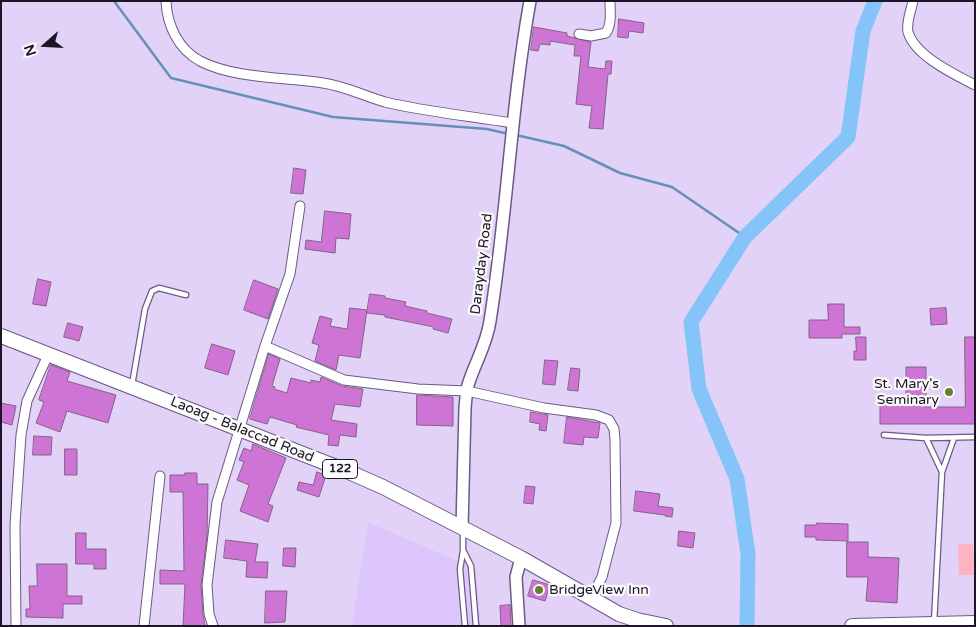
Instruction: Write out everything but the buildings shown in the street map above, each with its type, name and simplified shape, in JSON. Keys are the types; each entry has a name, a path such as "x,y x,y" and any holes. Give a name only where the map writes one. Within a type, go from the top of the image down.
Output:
{"main road":[{"name":"Laoag - Balaccad Road","path":"1,336 358,476 400,495 520,558 619,614 666,626"},
{"path":"852,626 975,623"}],"street":[{"path":"166,1 167,15 174,34 185,49 200,61 253,75 337,86 402,105 512,126"},
{"name":"Darayday Road","path":"462,528 467,391 488,332 501,242 522,47 530,1"},
{"path":"579,34 591,36 606,32 609,29 610,1"},
{"path":"913,1 908,31 916,47 952,73 975,85"},
{"path":"213,626 209,614 207,585 214,515 265,346 290,274 300,206"},
{"path":"265,346 344,380 418,389 467,391 544,408 596,415 609,420 612,423 615,440 616,523 602,576 591,598"},
{"path":"16,626 15,525 21,435 27,401 48,355"},
{"path":"144,626 160,476"},
{"path":"519,626 516,577 520,558"}],"lane":[{"path":"132,386 145,309 152,291 159,288 186,295"},
{"path":"884,435 926,438 975,437"},
{"path":"926,438 942,472"},
{"path":"934,624 942,472 954,438"},
{"path":"462,528 463,551 460,569 465,626"},
{"path":"463,551 471,566 476,626"}],"shaded area":[{"path":"368,522 476,569 481,626 352,626"},
{"path":"958,544 973,544 974,575 959,575"}],"waterway":[{"path":"114,1 171,78 333,117 487,129 509,134"},
{"path":"747,626 748,554 737,479 699,389 691,322 745,237 848,137 863,31 875,1"},
{"path":"516,135 564,146 620,173 672,187 745,237"}],"place":[{"name":"St. Mary's Seminary","path":"949,392"},
{"name":"BridgeView Inn","path":"539,590"}]}
